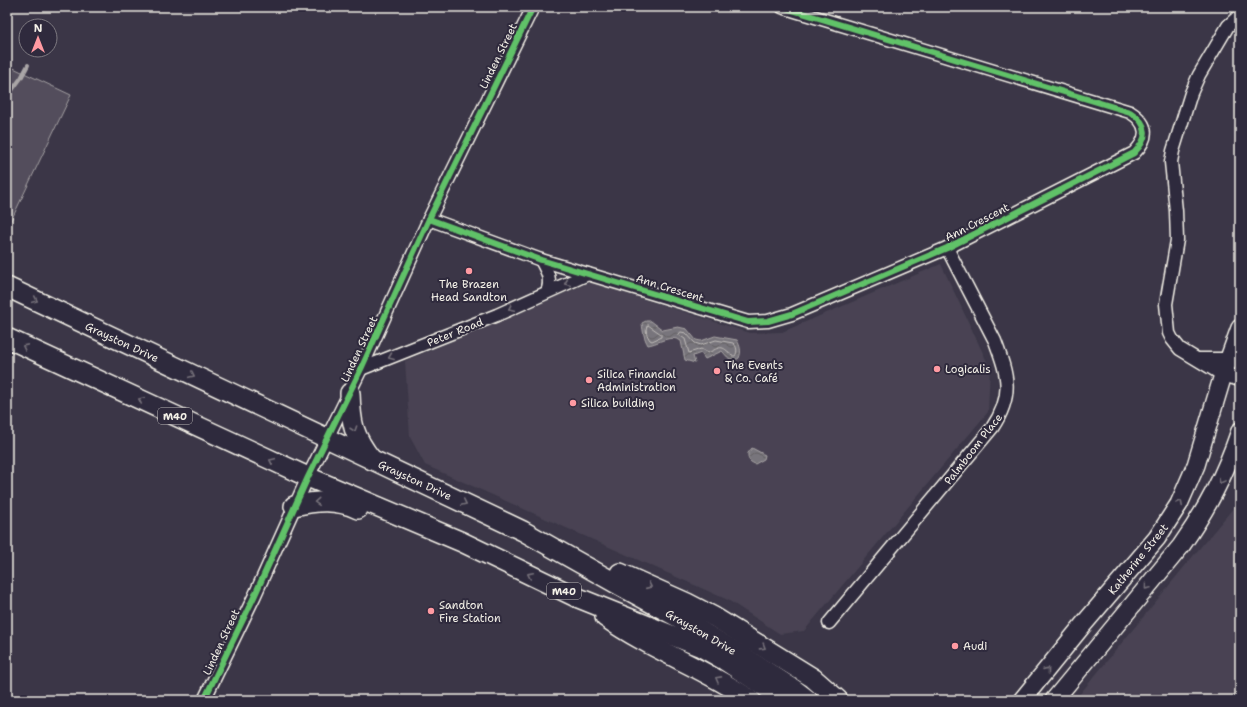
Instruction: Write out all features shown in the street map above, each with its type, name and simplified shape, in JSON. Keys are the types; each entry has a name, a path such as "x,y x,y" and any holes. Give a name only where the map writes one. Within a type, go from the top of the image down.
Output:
{"main road":[{"name":"Grayston Drive","path":"7,287 523,531 679,618 741,655 808,700"},
{"name":"Katherine Street","path":"1022,700 1157,538 1170,520 1179,504 1196,465 1231,366 1240,328"},
{"name":"Grayston Drive","path":"7,338 308,477 462,542 576,597 701,647 724,660 785,700"},
{"path":"350,393 350,415 354,430 361,446 373,461"},
{"path":"1054,700 1181,546 1206,508 1224,474 1240,431"},
{"path":"294,506 311,502 326,501 348,505 401,525 462,542"},
{"path":"523,531 687,603 714,617 813,678 838,700"},
{"path":"576,597 616,625 646,643 735,688 752,700"}],"street":[{"name":"Linden Street","path":"204,700 254,597 294,506 350,393 429,219 533,7"},
{"name":"Ann Crescent","path":"429,219 541,260 748,322 768,321 792,314 947,248 1134,153 1144,141 1144,127 1139,117 1130,112 782,7"},
{"path":"1240,15 1228,26 1199,75 1191,93 1172,151 1171,162 1176,211 1177,240 1166,294 1167,322 1175,344 1186,354 1196,359 1231,366 1240,380"},
{"name":"Palmboom Place","path":"829,623 992,428 1003,410 1007,385 1000,355 995,341 947,248"},
{"path":"541,260 549,279 550,285 547,292"},
{"name":"Peter Road","path":"361,369 497,315 588,274"},
{"path":"1196,359 1231,366"}],"shaded area":[{"path":"7,65 71,95 7,229"},
{"path":"941,264 990,368 988,412 804,631 780,634 728,600 425,465 410,437 405,361 590,282 750,333 782,332"},
{"path":"1240,500 1240,700 1075,700 1194,555"}],"water":[{"path":"651,321 663,330 678,327 687,329 696,340 701,341 715,336 737,340 740,349 739,358 736,360 731,360 722,351 705,359 701,353 693,356 695,363 685,360 681,341 677,339 673,338 648,345 644,335 642,323"},
{"path":"752,448 765,455 764,459 755,464 748,458 748,453"}],"waterway":[{"path":"7,97 21,78 28,65"}],"cycle path":[{"path":"204,700 254,597 308,477 361,369 429,219 533,7"},
{"path":"429,219 541,260 748,322 768,321 792,314 947,248 1134,153 1144,137 1144,126 1141,121 1130,112 782,7"}],"place":[{"name":"The Brazen Head Sandton","path":"469,271"},
{"name":"Logicalis","path":"937,369"},
{"name":"The Events & Co. Café","path":"717,371"},
{"name":"Silica Financial Administration","path":"589,380"},
{"name":"Silica building","path":"573,403"},
{"name":"Sandton Fire Station","path":"431,611"},
{"name":"Audi","path":"955,646"}]}
